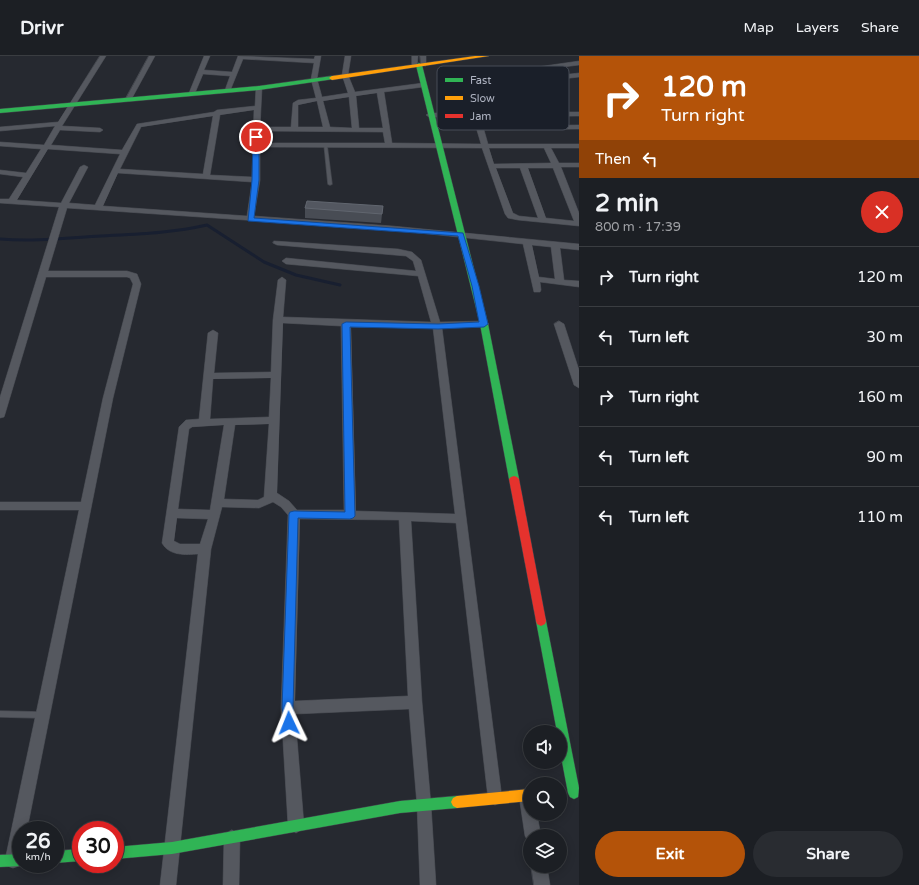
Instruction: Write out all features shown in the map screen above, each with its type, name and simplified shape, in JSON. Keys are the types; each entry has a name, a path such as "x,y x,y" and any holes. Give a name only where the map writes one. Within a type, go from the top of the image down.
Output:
{"street":[{"path":"12,202 70,106 103,56"},
{"path":"128,100 152,56"},
{"path":"192,93 207,56"},
{"path":"348,56 345,75 352,94 356,129"},
{"path":"416,56 420,63 423,85 430,115 476,286 574,793"},
{"path":"0,111 70,106 192,93 259,88 420,63 486,56"},
{"path":"228,90 240,57 317,58 314,79 327,129"},
{"path":"557,66 579,63"},
{"path":"201,72 233,74"},
{"path":"569,76 579,75"},
{"path":"294,129 295,104 302,101 423,85"},
{"path":"250,219 256,180 259,88"},
{"path":"380,90 389,145"},
{"path":"98,208 124,152 139,125 216,112 259,107"},
{"path":"206,177 216,112"},
{"path":"430,115 437,115"},
{"path":"0,129 58,126 100,130"},
{"path":"569,129 579,127"},
{"path":"257,128 386,130"},
{"path":"481,130 492,166 511,216 579,224 576,206 546,145"},
{"path":"492,130 528,136 546,145 579,146"},
{"path":"256,145 485,145 562,130"},
{"path":"0,144 124,152"},
{"path":"523,165 543,220"},
{"path":"492,166 579,165"},
{"path":"0,414 64,205 84,167"},
{"path":"115,171 256,180"},
{"path":"0,172 28,175"},
{"path":"0,201 461,234 579,247"},
{"path":"527,241 537,290"},
{"path":"277,243 409,254 417,260 438,326 495,798"},
{"path":"554,244 560,282"},
{"path":"286,262 421,274"},
{"path":"24,821 43,715 108,398 137,284 137,280 134,276 127,274 42,274"},
{"path":"172,513 259,504 268,500 271,495 278,320 282,280"},
{"path":"535,280 579,284"},
{"path":"278,320 346,324 438,326 484,324"},
{"path":"346,324 350,516"},
{"path":"559,324 579,384"},
{"path":"204,422 213,333"},
{"path":"209,376 276,375"},
{"path":"205,549 177,549 168,543 184,427 190,422 274,420"},
{"path":"168,885 205,549 217,509 230,421"},
{"path":"271,495 285,504 294,514 288,708 296,825"},
{"path":"0,506 86,506"},
{"path":"294,514 405,516 462,519"},
{"path":"405,516 415,702 424,805 428,885"},
{"path":"288,708 415,702"},
{"path":"124,851 172,848 400,807 523,796"},
{"path":"231,885 232,838"},
{"path":"0,861 12,860"},
{"path":"539,873 542,885"}],"lane":[{"path":"325,145 330,184"},
{"path":"0,714 43,715"}],"building":[{"path":"307,201 383,206 382,214 305,208"}],"waterway":[{"path":"0,239 38,240 141,234 181,230 207,225 264,262 296,275 340,285"}],"traffic: fast":[{"path":"419,65 484,324 514,479"},
{"path":"0,111 259,88 332,78"},
{"path":"541,621 574,793"},
{"path":"124,852 172,848 400,807 457,802"},
{"path":"64,856 72,856"},
{"path":"0,861 12,860"}],"traffic: slow":[{"path":"332,78 486,56"},
{"path":"457,802 523,796"}],"traffic: jam":[{"path":"514,479 541,621"}],"route":[{"path":"256,137 256,180 250,219 461,234 476,286 484,324 438,326 346,324 350,516 294,514 288,708 289,723"}]}
